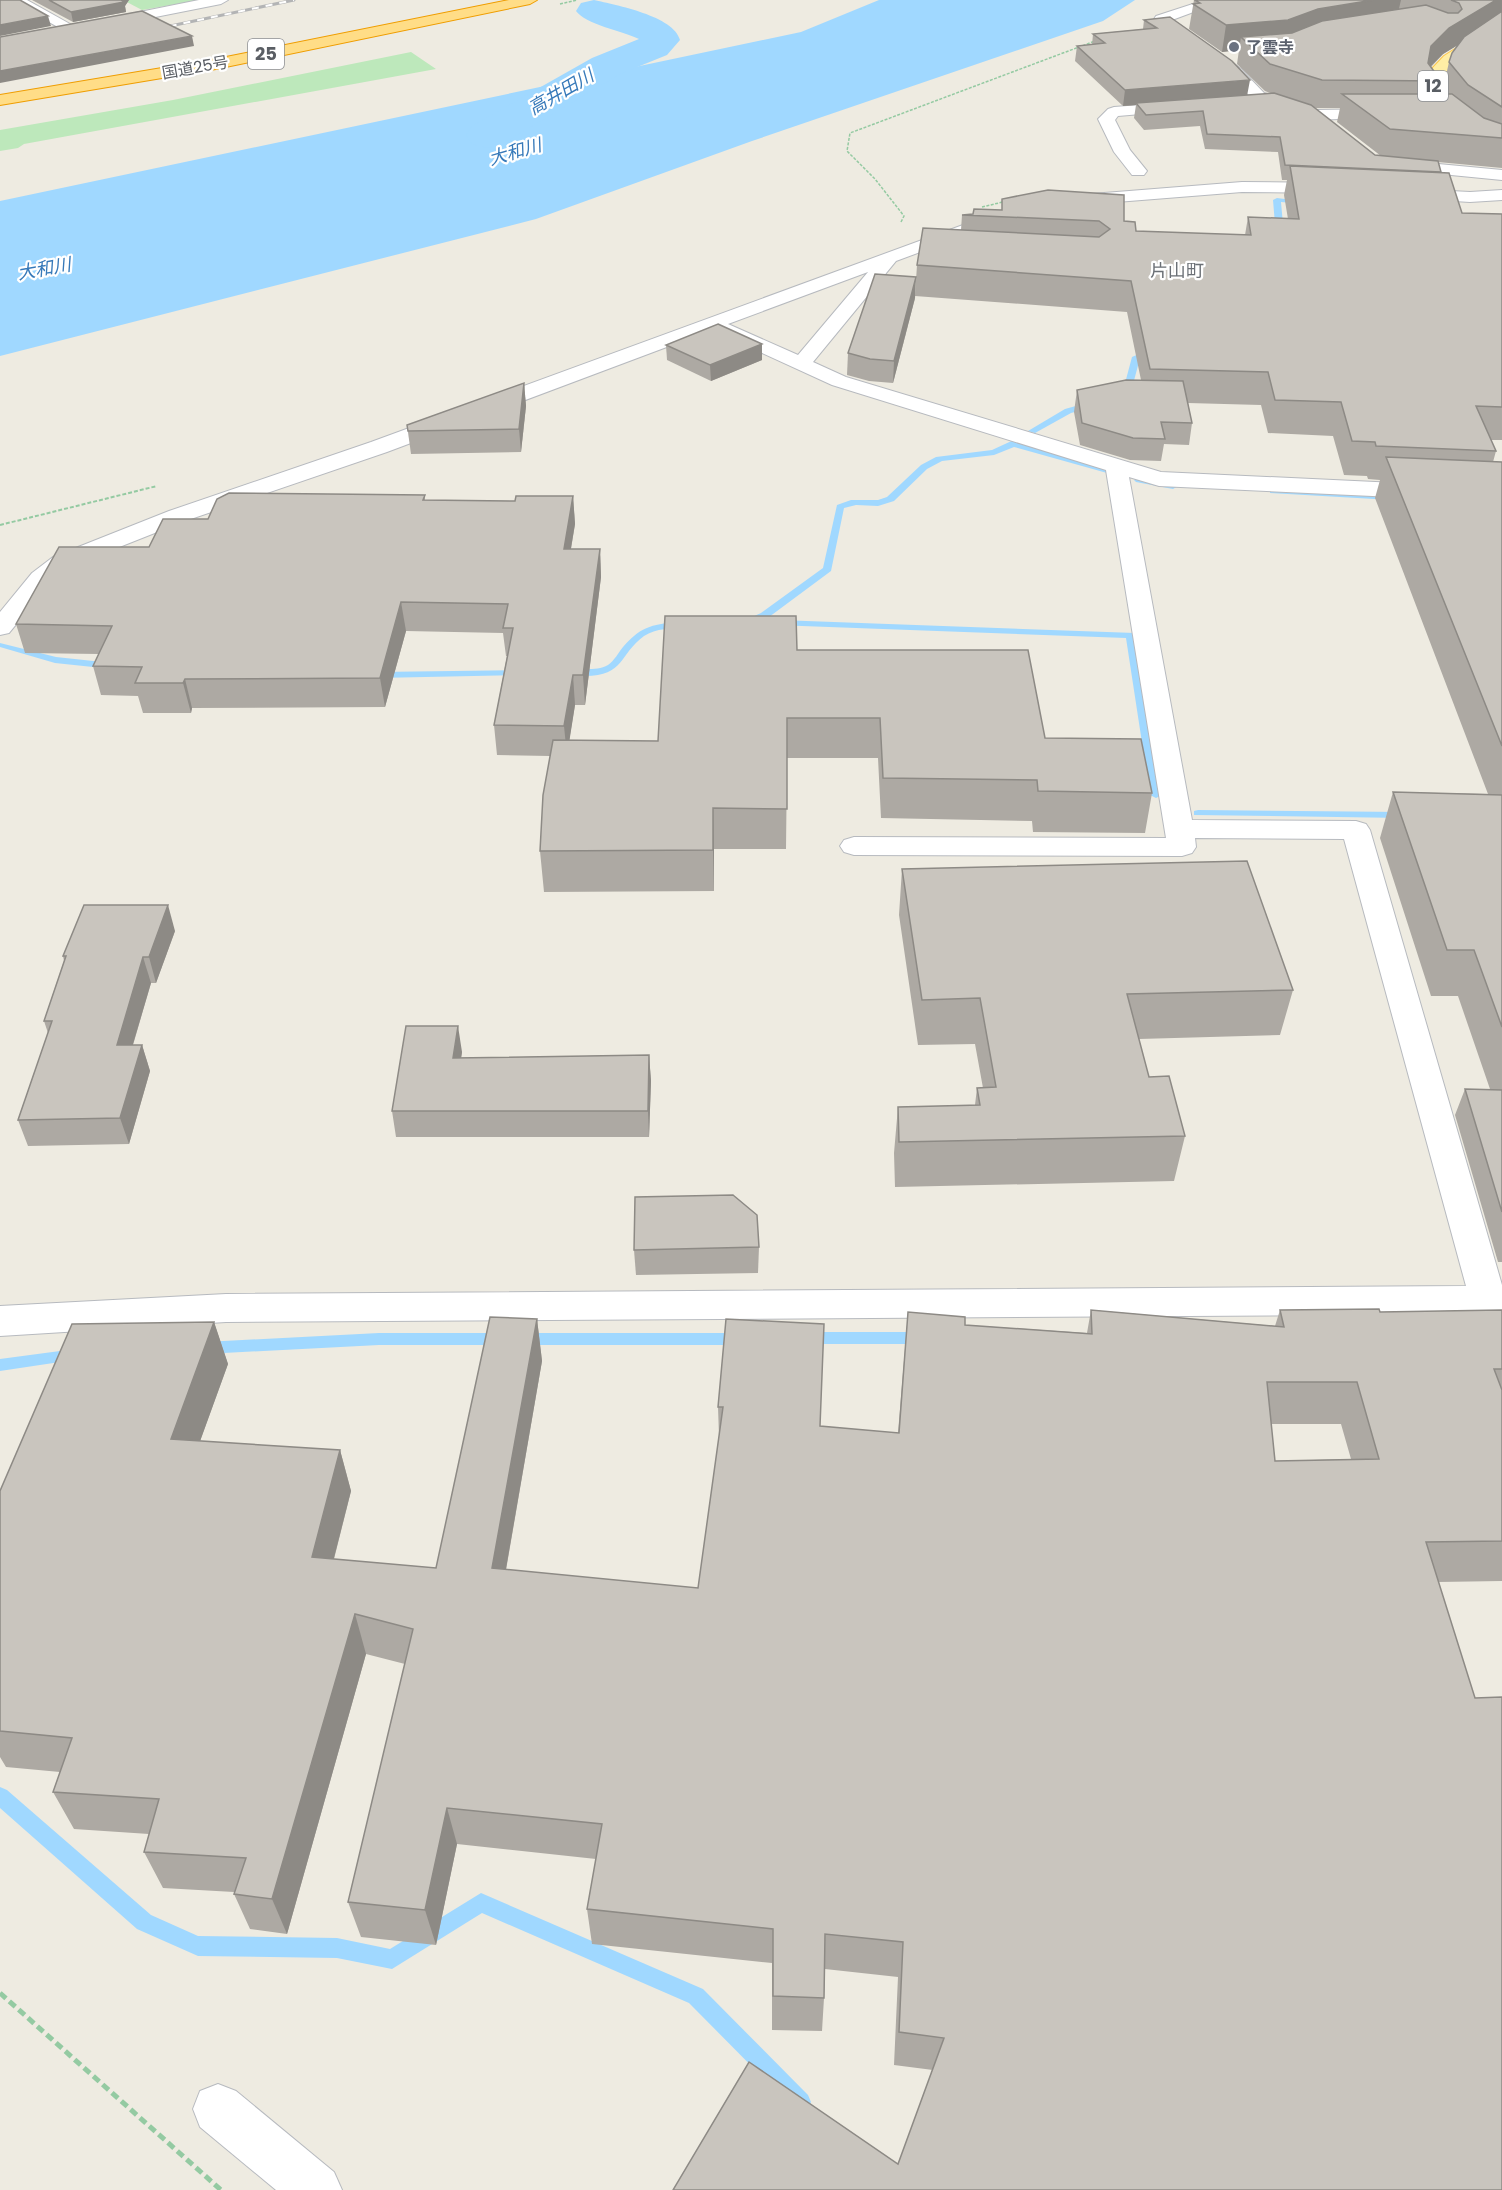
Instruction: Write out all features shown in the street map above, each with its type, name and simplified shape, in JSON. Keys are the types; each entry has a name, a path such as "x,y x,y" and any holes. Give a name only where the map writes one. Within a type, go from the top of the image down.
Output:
{"highway":[{"name":"国道25号","path":"0,100 216,64 530,0"}],"main road":[{"name":"12","path":"1502,23 1449,59 1435,74 1432,89 1448,114 1473,133 1502,148"}],"street":[{"path":"16,0 83,27"},
{"path":"51,33 221,0"},
{"path":"1164,21 1219,0"},
{"path":"1164,21 1236,6"},
{"path":"1164,21 1236,72 1258,96 1269,102 1315,115 1401,114"},
{"path":"1218,59 1241,57"},
{"path":"1245,103 1269,102"},
{"path":"1138,171 1122,152 1106,119 1114,112 1197,106"},
{"path":"1424,114 1448,114"},
{"path":"1315,115 1330,128"},
{"path":"1379,165 1502,175"},
{"path":"1060,204 1169,191 1242,187 1348,189"},
{"path":"1392,192 1470,197 1502,195"},
{"path":"0,628 41,578 61,562 177,516 379,447 973,226"},
{"path":"801,364 898,253 952,253"},
{"path":"714,324 838,381 1159,479 1502,495"},
{"path":"854,846 1182,847 1116,466"},
{"path":"0,1321 226,1308 1495,1300 1356,830 1179,829"},
{"path":"218,2109 316,2190"}],"path":[{"path":"900,225 904,216 875,179 847,151 849,133 1164,21"},
{"path":"0,1993 221,2190"}],"green space":[{"path":"123,0 200,0 142,10"},
{"path":"411,52 436,69 24,144 18,148 0,151 0,130 173,100"}],"water":[{"name":"大和川","path":"879,0 1135,0 1103,21 752,141 536,219 0,356 0,201 801,32"}],"building":[{"path":"0,0 20,0 48,16 0,25"},
{"path":"49,0 121,0 124,2 71,12"},
{"path":"1195,0 1373,0 1318,9 1288,20 1226,25 1193,4 1200,3"},
{"path":"1451,0 1496,0 1449,28 1431,46 1428,63 1441,81 1322,80 1270,64 1241,37 1292,33 1322,21 1426,5 1448,13 1458,13 1462,9 1459,3"},
{"path":"142,11 192,36 0,71 0,37"},
{"path":"1502,11 1502,107 1468,85 1449,62 1452,53 1464,37"},
{"path":"1170,17 1232,61 1250,80 1125,90 1077,46 1105,43 1093,34 1157,28 1144,20"},
{"path":"1274,93 1311,105 1375,155 1438,161 1441,172 1285,165 1280,137 1207,134 1203,111 1146,115 1136,103"},
{"path":"1342,94 1452,94 1484,118 1502,124 1502,138 1390,129"},
{"path":"1290,166 1449,173 1462,213 1502,214 1502,407 1476,406 1496,451 1376,446 1375,442 1352,441 1341,402 1275,400 1268,372 1150,369 1131,281 917,265 923,228 1099,237 1110,229 1099,221 962,215 973,214 974,209 1002,210 1002,199 1048,190 1124,195 1124,221 1135,222 1136,231 1251,235 1248,217 1299,219"},
{"path":"875,274 916,277 894,361 870,359 848,353"},
{"path":"718,324 762,344 710,365 666,345"},
{"path":"1126,380 1183,381 1192,423 1161,422 1165,439 1133,438 1082,423 1077,390"},
{"path":"524,383 519,429 408,431 407,425"},
{"path":"1386,457 1502,462 1502,746"},
{"path":"229,493 425,495 423,500 515,501 516,496 573,496 564,549 600,549 583,675 573,675 564,726 494,725 513,628 503,628 508,604 401,602 380,678 185,679 183,683 135,683 142,667 93,666 112,626 16,624 59,547 149,547 163,519 208,519 217,499"},
{"path":"665,616 796,616 797,650 1028,650 1045,738 1141,739 1152,793 1038,791 1037,780 883,778 880,718 787,718 787,809 713,808 713,850 540,851 543,795 553,740 658,741"},
{"path":"1393,792 1502,795 1502,1027 1474,950 1447,950"},
{"path":"1247,861 1293,990 1127,994 1149,1077 1169,1076 1185,1136 899,1142 898,1107 980,1105 977,1088 996,1087 980,998 922,1000 902,869"},
{"path":"84,905 168,905 149,957 143,957 117,1045 142,1045 120,1118 18,1120 52,1021 44,1021 66,956 63,956"},
{"path":"406,1026 458,1026 453,1058 649,1055 648,1111 392,1111"},
{"path":"1465,1089 1502,1090 1502,1212"},
{"path":"733,1195 757,1215 759,1247 634,1250 635,1197"},
{"path":"1379,1309 1380,1312 1502,1310 1502,1369 1494,1369 1502,1390 1502,1541 1426,1542 1475,1698 1502,1697 1502,2190 673,2190 749,2062 898,2164 944,2038 899,2032 903,1942 825,1934 824,1998 773,1996 773,1929 587,1909 602,1824 447,1808 425,1910 348,1902 413,1629 355,1614 272,1899 234,1894 246,1858 144,1852 159,1799 53,1792 72,1738 0,1731 0,1491 72,1324 214,1322 171,1439 340,1450 312,1557 436,1568 490,1317 537,1319 492,1568 698,1588 723,1407 718,1407 726,1319 824,1324 820,1426 899,1433 908,1312 965,1317 965,1325 1092,1334 1091,1310 1284,1327 1280,1310","holes":["1267,1382 1357,1382 1379,1459 1275,1461"]}],"waterway":[{"name":"高井田川","path":"487,135 606,66 654,47 661,40 660,35 633,22 594,11"},
{"path":"1280,236 1277,200 1303,202"},
{"path":"1122,395 1128,388 1136,357 1145,354 1145,347"},
{"path":"1032,431 1068,411 1090,405"},
{"path":"750,620 765,615 828,569 840,507 856,502 884,502 897,495 930,463 950,457 982,455 1006,448 1018,441"},
{"path":"1014,444 1107,470"},
{"path":"1139,480 1173,486"},
{"path":"1273,491 1392,497"},
{"path":"779,623 1131,635 1156,795"},
{"path":"572,673 596,673 612,667 639,635 651,628 682,624"},
{"path":"3,645 55,660 112,666"},
{"path":"377,675 520,673"},
{"path":"1198,813 1404,815"},
{"path":"805,1338 924,1338"},
{"path":"205,1348 379,1339 501,1339"},
{"path":"523,1339 741,1339"},
{"path":"0,1365 75,1355"},
{"path":"0,1796 144,1922 198,1946 337,1948 392,1959 481,1903 696,1996 801,2102"}],"railway":[{"path":"156,29 294,0"}],"place":[{"name":"了雲寺","path":"1234,47"}],"district":[{"name":"片山町","path":"1177,271"}]}
